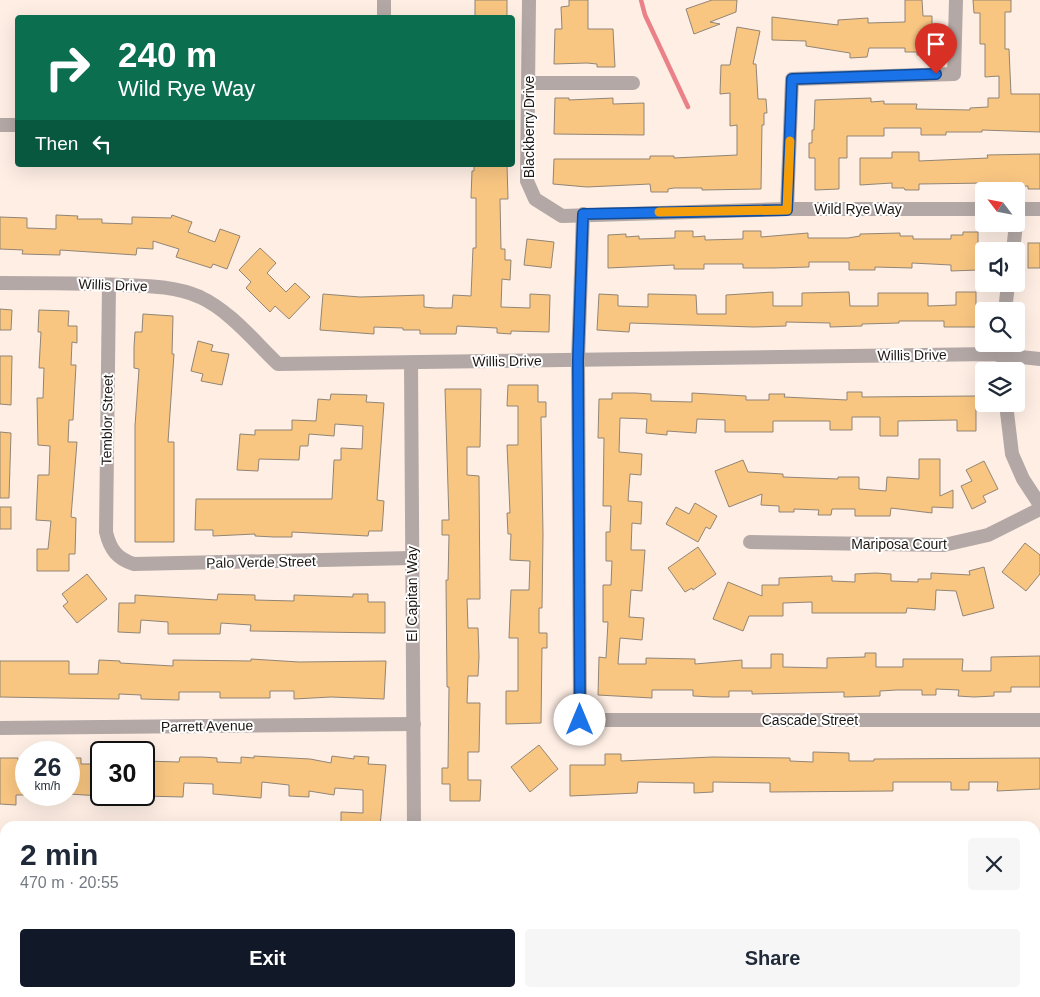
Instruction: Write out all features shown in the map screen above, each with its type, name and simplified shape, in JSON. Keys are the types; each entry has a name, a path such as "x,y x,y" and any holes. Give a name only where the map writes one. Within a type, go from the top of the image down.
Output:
{"street":[{"path":"384,0 384,15"},
{"name":"Blackberry Drive","path":"530,0 527,181 535,199 562,216 583,214"},
{"path":"787,210 792,79 954,74 956,0"},
{"path":"530,83 633,83"},
{"path":"0,125 15,124"},
{"name":"Wild Rye Way","path":"583,214 787,210 975,210"},
{"path":"1025,210 1040,210"},
{"path":"578,360 583,214"},
{"name":"Willis Drive","path":"0,283 109,284 162,287 201,298 218,308 278,364 578,360 975,350"},
{"name":"Temblor Street","path":"109,284 106,532 114,553"},
{"name":"Willis Drive","path":"1014,352 1040,360"},
{"name":"Cascade Street","path":"578,360 580,720 1040,720"},
{"name":"El Capitan Way","path":"411,363 414,821"},
{"path":"1007,412 1012,454 1023,479 1040,505"},
{"name":"Mariposa Court","path":"750,542 944,546 988,535 1040,510"},
{"name":"Palo Verde Street","path":"114,553 123,561 134,564 412,558"},
{"name":"Parrett Avenue","path":"0,728 414,724"}],"building":[{"path":"475,0 507,0 507,15 475,15"},
{"path":"569,0 588,0 588,29 613,29 615,67 597,67 597,64 587,63 554,64 555,29 562,29 561,7 569,6"},
{"path":"712,0 737,0 736,12 710,22 720,24 694,34 686,9"},
{"path":"905,0 922,0 923,16 932,16 932,54 917,55 917,52 905,52 905,48 869,48 867,57 850,58 850,53 806,46 806,41 772,40 772,17 838,25 838,20 868,18 868,23 905,22"},
{"path":"973,0 1011,0 1011,12 1005,12 1005,49 1009,49 1011,94 1040,94 1040,132 982,130 982,132 946,132 946,135 921,135 921,128 884,128 884,136 847,136 847,158 839,158 839,189 815,190 815,158 809,158 809,143 812,143 812,130 814,130 815,100 871,98 871,102 884,101 884,104 917,104 916,109 970,110 970,108 988,107 988,98 999,98 999,76 985,77 985,44 980,44 980,13 974,13"},
{"path":"737,27 760,31 753,64 756,64 758,99 766,99 767,113 764,113 764,125 762,125 761,189 702,190 702,188 674,188 668,189 668,192 651,192 650,184 587,187 553,184 554,159 650,159 650,156 674,156 674,158 737,155 737,125 730,126 730,93 720,94 721,65 730,65"},
{"path":"555,98 569,98 569,100 613,98 613,104 644,103 644,135 554,134"},
{"path":"892,152 919,152 919,161 988,158 987,155 1040,154 1040,189 1028,189 1028,186 1025,186 1025,182 919,184 919,190 892,188 892,183 860,185 860,158 892,158"},
{"path":"474,167 507,167 508,199 500,199 501,249 505,249 505,260 511,260 510,280 502,279 501,307 530,308 530,294 550,295 549,332 511,331 511,334 497,333 497,328 457,326 456,334 420,334 420,330 374,327 374,334 320,330 323,294 360,297 424,295 424,307 435,308 452,308 453,295 471,296 473,248 476,248 476,198 471,198 472,171 474,171"},
{"path":"56,215 78,216 77,219 102,219 102,223 132,224 132,217 171,218 172,215 192,222 188,232 215,242 220,229 240,236 227,269 213,264 211,268 176,257 179,249 153,241 153,249 137,248 136,255 60,250 60,255 22,254 23,250 0,249 0,217 27,218 27,228 56,229"},
{"path":"675,231 693,231 693,237 705,236 705,240 743,239 743,231 761,231 761,237 808,233 808,238 848,238 860,236 860,234 900,233 900,236 913,236 913,239 951,239 951,235 963,235 963,232 978,232 978,242 975,242 975,270 951,271 951,265 912,263 912,268 875,267 875,270 849,270 849,262 809,262 809,267 773,268 743,268 743,264 704,264 704,269 674,269 674,265 608,268 608,235 626,234 626,237 639,236 639,239 675,238"},
{"path":"527,239 554,242 551,268 524,265"},
{"path":"1028,243 1040,243 1040,268 1028,268"},
{"path":"260,248 276,263 267,273 286,292 295,283 310,297 289,319 275,306 270,312 246,288 251,282 239,270"},
{"path":"773,292 773,306 802,306 802,293 849,292 850,306 878,306 878,293 928,293 928,306 956,305 956,292 976,292 975,327 944,327 944,321 899,321 899,323 830,327 830,323 786,322 786,326 754,327 630,323 629,332 597,330 599,294 618,295 618,306 648,307 648,294 696,295 697,314 726,314 726,295"},
{"path":"0,309 12,310 11,330 0,330"},
{"path":"39,310 69,311 68,326 77,326 77,343 72,342 71,365 76,365 73,420 69,420 68,442 77,442 71,517 76,518 75,554 69,554 69,571 37,571 37,549 48,549 51,521 36,520 38,475 49,475 50,446 38,445 37,398 43,398 44,368 39,368 41,332 38,332"},
{"path":"143,314 173,316 172,354 174,354 168,442 174,442 174,542 135,542 135,426 139,369 134,368 134,347 135,332 142,332"},
{"path":"198,341 213,345 211,351 229,354 222,385 201,381 203,374 191,371"},
{"path":"0,356 12,356 11,405 0,404"},
{"path":"508,385 538,385 538,402 546,402 546,417 541,417 543,534 542,608 539,608 539,633 547,633 547,648 542,648 541,723 506,724 506,691 518,691 518,638 509,638 511,590 529,590 530,561 510,560 511,534 508,534 507,513 510,513 507,445 518,445 518,406 507,406"},
{"path":"445,389 481,389 480,447 467,447 467,475 479,476 480,599 467,599 468,628 478,628 479,657 478,676 468,676 467,703 480,703 479,752 468,752 468,780 481,780 480,801 450,801 450,784 442,784 442,768 448,768 449,687 447,687 446,580 448,580 449,535 442,535 442,520 449,520"},
{"path":"847,392 862,392 862,397 975,396 976,431 957,431 957,420 898,421 898,436 880,436 880,417 852,417 852,430 830,430 830,421 773,421 773,432 725,432 725,420 697,419 696,433 667,431 667,435 646,433 647,419 620,418 619,452 642,454 641,475 630,474 628,501 642,502 641,524 632,523 631,550 645,550 642,591 631,590 629,617 644,618 642,640 620,638 618,664 646,664 646,658 695,659 695,664 742,660 742,668 771,668 771,654 783,654 783,667 827,668 827,658 865,657 865,653 876,653 876,667 903,667 903,659 963,659 962,671 991,671 991,657 1040,656 1040,687 1011,687 1011,692 994,692 994,696 974,697 958,696 959,690 936,689 936,695 922,695 922,690 896,690 880,691 880,696 844,697 844,692 752,694 752,691 729,691 729,697 713,697 693,696 693,690 652,690 652,698 598,695 599,657 606,658 608,622 603,622 603,585 611,585 612,561 606,561 606,532 610,532 611,506 603,506 604,438 598,438 599,399 612,399 612,393 635,393 651,394 651,401 692,402 692,393 746,396 746,400 769,400 769,394 785,394 784,397 847,400"},
{"path":"331,394 367,395 366,402 384,403 377,500 384,501 382,531 369,531 368,536 292,532 292,537 274,537 255,536 255,534 213,536 213,530 195,530 196,499 332,499 334,460 341,460 341,448 362,449 363,426 335,424 334,436 309,434 308,446 300,446 299,460 259,459 258,471 237,470 240,434 255,435 255,430 292,430 292,420 316,421 318,399 330,400"},
{"path":"0,432 11,433 9,498 0,498"},
{"path":"919,459 940,459 940,496 953,490 953,508 932,507 932,513 891,508 890,516 855,516 855,509 832,509 831,515 818,515 819,510 794,509 794,512 779,512 779,506 761,505 762,494 729,507 715,471 743,460 748,472 783,474 783,477 838,479 838,477 859,477 859,489 886,491 887,477 919,479"},
{"path":"984,461 998,489 983,496 986,502 972,509 961,486 972,481 966,470"},
{"path":"695,503 717,516 710,529 706,527 698,542 666,524 676,507 689,514"},
{"path":"0,507 11,507 11,529 0,529"},
{"path":"1025,543 1040,555 1040,574 1026,591 1002,572"},
{"path":"698,547 716,574 693,590 692,588 685,592 668,568"},
{"path":"984,567 994,608 963,616 956,591 936,590 935,610 907,608 906,613 812,613 812,602 783,603 783,616 749,616 743,631 713,619 728,582 762,596 762,585 779,585 779,578 832,576 832,581 855,582 855,574 876,573 891,574 891,581 918,582 918,579 931,579 931,573 970,575 969,571"},
{"path":"87,574 107,599 77,623 63,606 68,602 62,594"},
{"path":"218,594 255,595 255,600 294,601 294,595 353,597 353,594 368,594 368,602 385,602 385,633 250,631 251,625 221,623 220,634 168,634 168,622 141,620 140,633 118,632 119,603 135,603 135,595 217,600"},
{"path":"251,659 299,662 386,661 384,699 331,697 294,699 294,691 270,691 270,698 220,698 220,692 179,692 179,700 141,699 141,695 119,694 119,699 0,697 0,661 69,661 69,674 98,674 99,660 173,666 173,660 251,661"},
{"path":"539,745 558,769 530,792 511,767"},
{"path":"813,752 849,753 849,761 874,761 874,759 1040,758 1040,789 997,791 998,782 969,782 969,790 951,790 951,782 893,782 893,791 770,792 770,783 713,782 713,792 694,793 694,783 638,782 637,793 570,796 570,765 605,765 605,754 621,754 621,761 713,757 790,758 790,761 813,762"},
{"path":"332,756 354,759 354,756 369,757 368,764 386,765 380,821 341,821 341,812 363,813 363,790 335,788 334,795 309,791 309,797 289,796 289,785 262,782 261,798 213,794 213,784 184,783 183,797 155,796 155,761 179,762 180,757 202,757 217,758 217,762 241,763 241,757 310,759 331,763"},
{"path":"0,758 15,758 15,805 0,804"},
{"path":"80,758 81,764 90,764 90,795 80,795"}],"waterway":[{"path":"641,0 645,15 688,107"}],"slow traffic":[{"path":"659,212 787,210 790,141"}],"route":[{"path":"580,720 578,360 583,214 787,210 792,79 936,74"}]}
